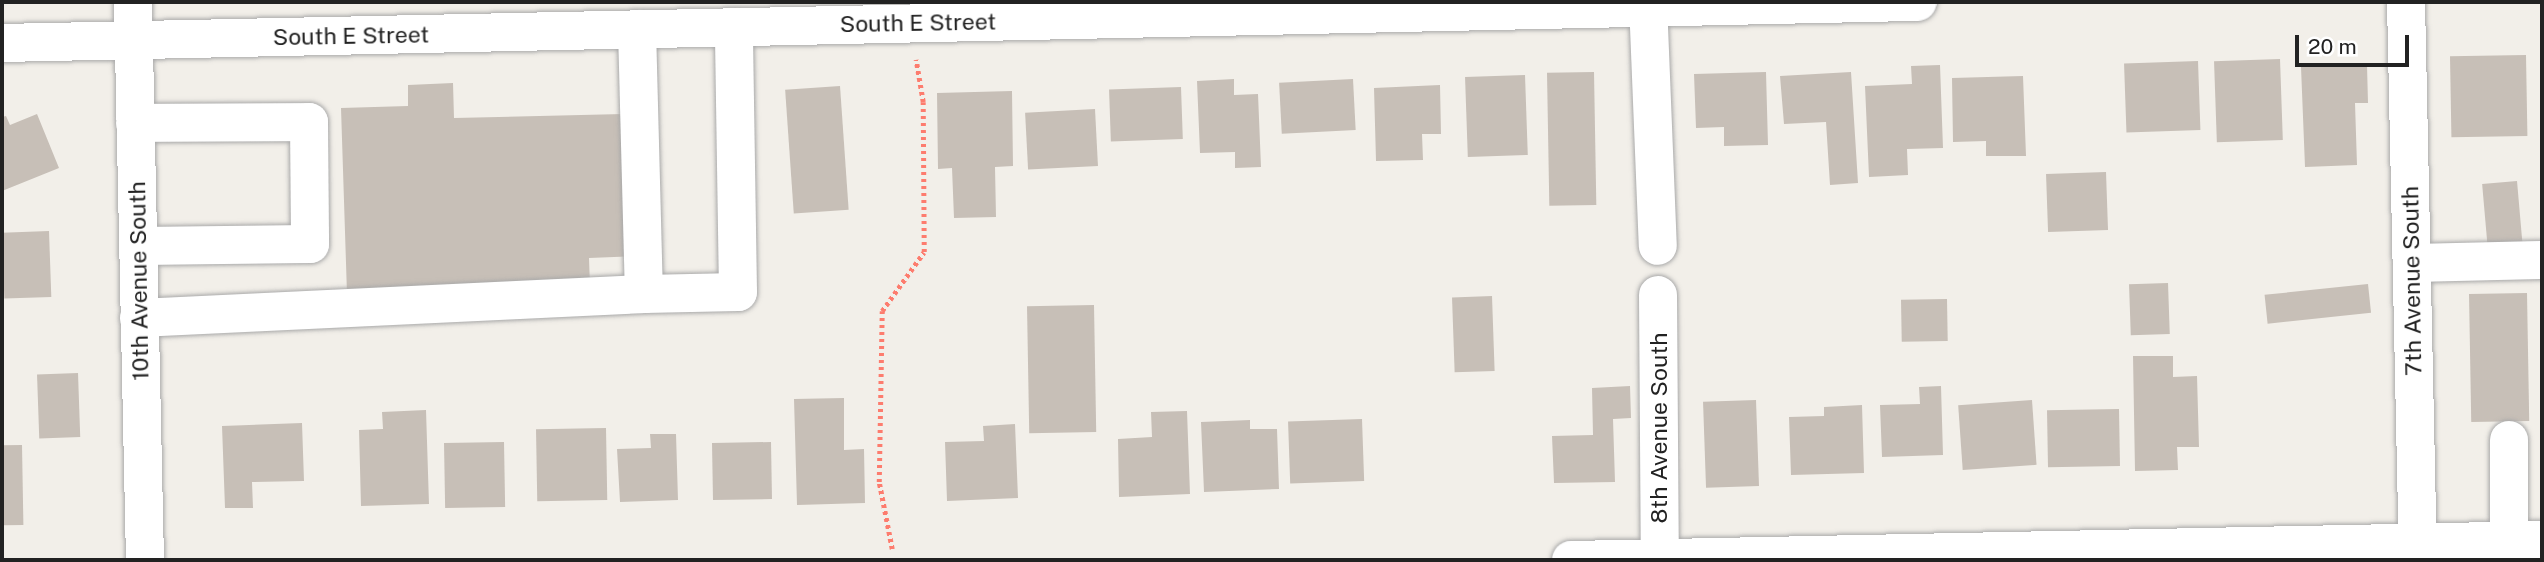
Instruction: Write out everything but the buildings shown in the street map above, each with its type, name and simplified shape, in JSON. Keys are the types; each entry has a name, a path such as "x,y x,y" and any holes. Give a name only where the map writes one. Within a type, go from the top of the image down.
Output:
{"street":[{"name":"10th Avenue South","path":"133,2 145,560"},
{"name":"South E Street","path":"2,43 1648,5 1918,2"},
{"name":"7th Avenue South","path":"2406,2 2418,551"},
{"path":"1648,5 1658,246"},
{"path":"139,318 738,292 734,27"},
{"path":"637,30 644,294"},
{"path":"135,123 309,122 310,244 138,246"},
{"path":"2412,263 2542,260"},
{"name":"8th Avenue South","path":"1658,295 1660,559"},
{"path":"1571,560 2418,551 2526,540 2509,440"}],"path":[{"path":"892,549 879,482 882,311 924,252 923,102 916,59"}]}
